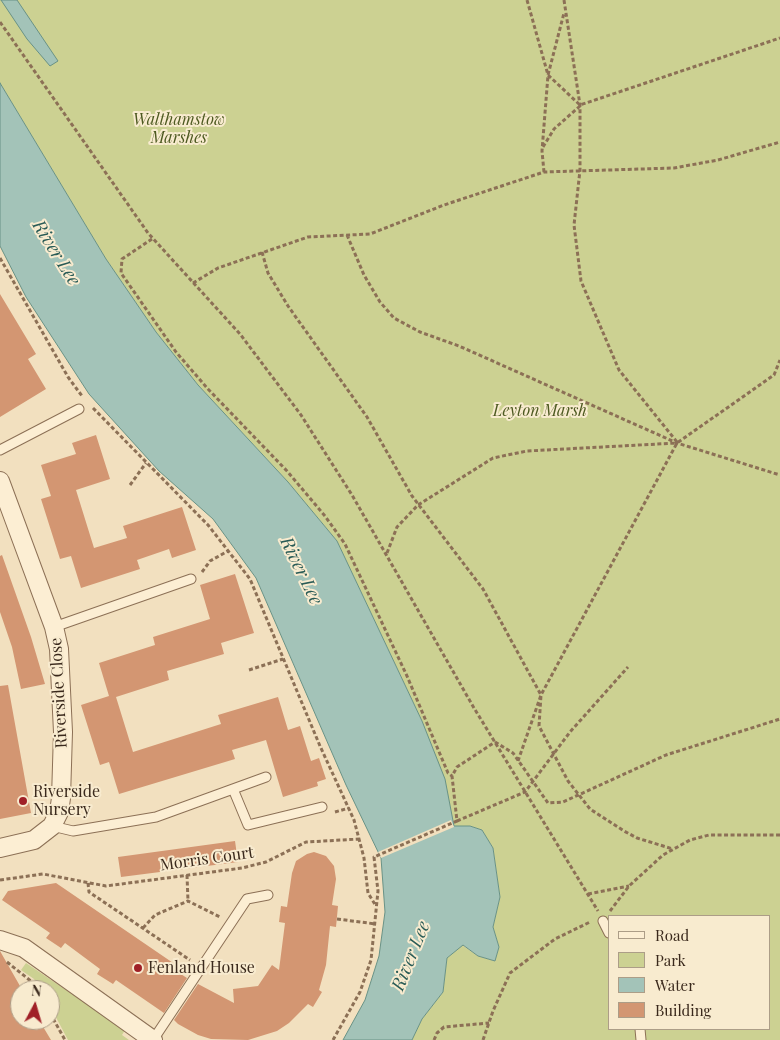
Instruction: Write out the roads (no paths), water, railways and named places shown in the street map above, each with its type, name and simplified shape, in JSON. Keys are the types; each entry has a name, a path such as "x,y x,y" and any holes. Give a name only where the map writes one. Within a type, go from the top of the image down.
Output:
{"street":[{"name":"Riverside Close","path":"0,481 54,627 60,649 63,732 61,798 59,812 52,826"},
{"path":"0,848 34,840 52,826"},
{"path":"0,940 24,948 153,1040"}],"lane":[{"path":"0,450 79,409"},
{"path":"54,627 191,578"},
{"path":"52,826 73,831 156,818 266,777"},
{"path":"233,788 248,825 322,807"},
{"path":"153,1040 247,899 268,895"},
{"path":"601,919 608,931"}],"water":[{"path":"1,0 17,0 58,61 50,66 27,39"},
{"name":"River Lee","path":"0,83 106,259 156,332 198,385 288,482 337,541 422,721 445,779 454,826 470,826 482,830 493,848 500,897 493,927 499,947 495,961 478,956 463,945 447,958 443,992 422,1019 412,1040 343,1040 365,1000 379,956 385,912 381,858 346,785 256,578 213,519 159,471 89,394 26,297 0,246"}],"place":[{"name":"Riverside Nursery","path":"23,801"},
{"name":"Fenland House","path":"138,968"}],"park label":[{"name":"Walthamstow Marshes","path":"179,129"},
{"name":"Leyton Marsh","path":"540,411"}]}
